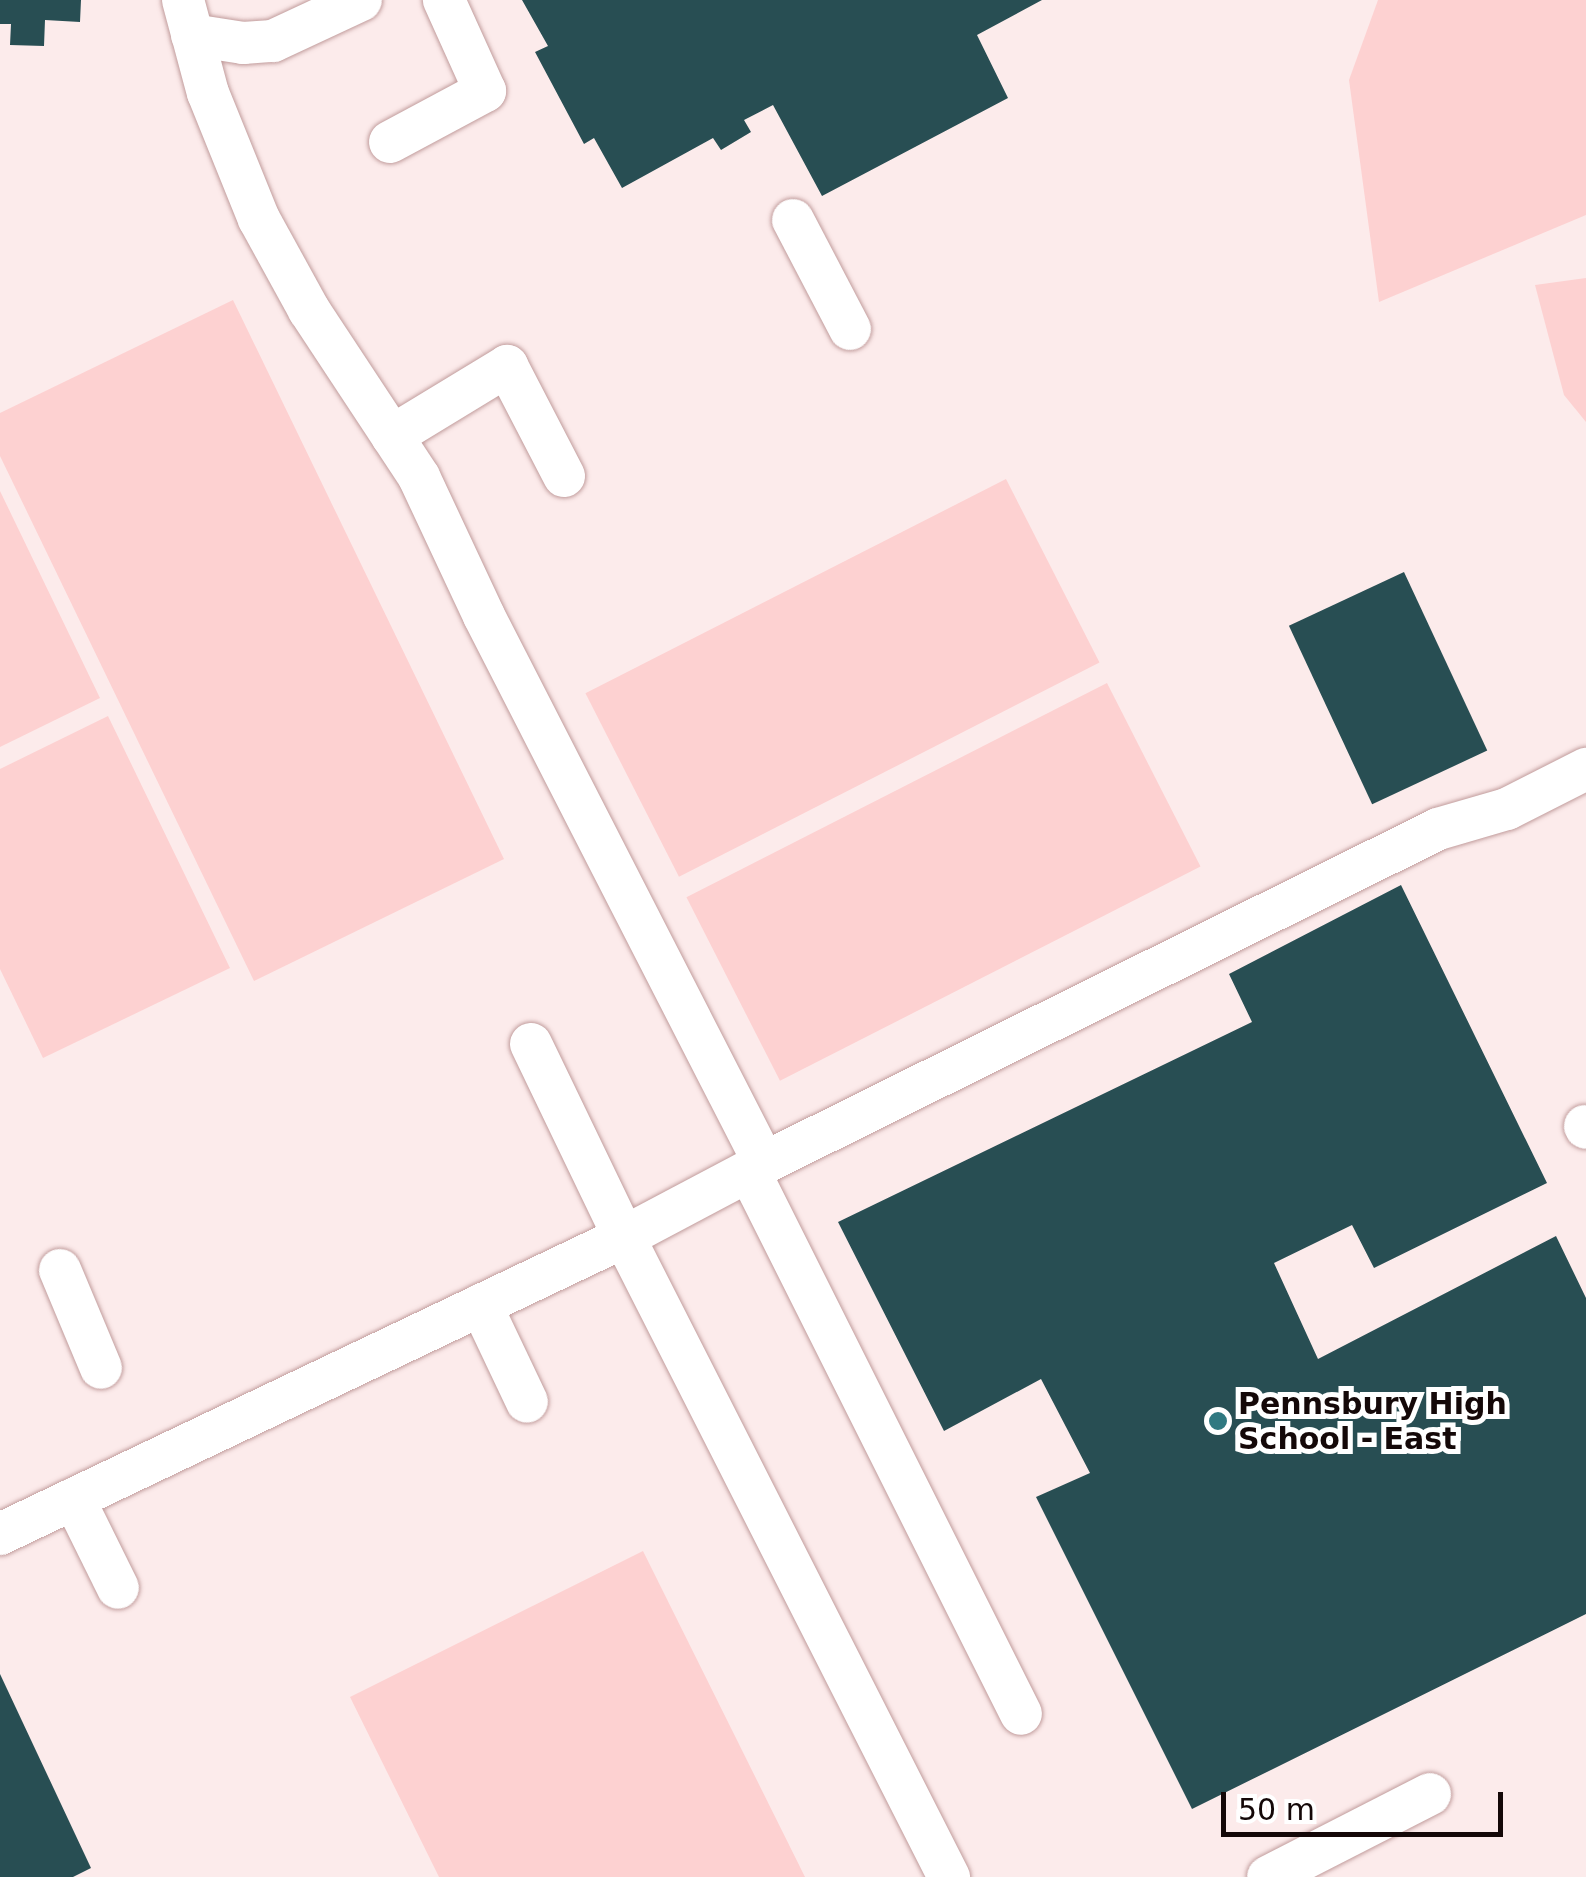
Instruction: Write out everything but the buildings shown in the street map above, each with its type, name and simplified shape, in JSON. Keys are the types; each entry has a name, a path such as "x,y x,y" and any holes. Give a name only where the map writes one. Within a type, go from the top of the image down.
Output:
{"street":[{"path":"188,17 243,43 273,41 361,0"},
{"path":"390,142 484,91 444,0"},
{"path":"188,17 226,144 259,219 309,310 419,477 1021,1714"},
{"path":"793,220 850,329"},
{"path":"392,436 507,366 564,476"},
{"path":"0,1534 624,1237 756,1167 1438,829 1507,809 1586,769"},
{"path":"532,1044 624,1237 948,1877"},
{"path":"60,1270 101,1368"},
{"path":"481,1305 527,1402"},
{"path":"74,1498 118,1588"},
{"path":"1268,1877 1430,1794"}],"shaded area":[{"path":"1378,0 1586,0 1586,215 1379,302 1349,80"},
{"path":"1586,278 1586,422 1564,395 1535,285"},
{"path":"233,300 504,859 254,981 0,456 0,413"},
{"path":"1006,479 1100,663 679,877 585,693"},
{"path":"0,491 100,698 0,747"},
{"path":"1107,683 1201,867 780,1081 686,897"},
{"path":"108,716 230,968 43,1058 0,969 0,769"},
{"path":"643,1551 805,1877 439,1877 350,1697"}],"place":[{"name":"Pennsbury High School - East","path":"1218,1421"}]}
